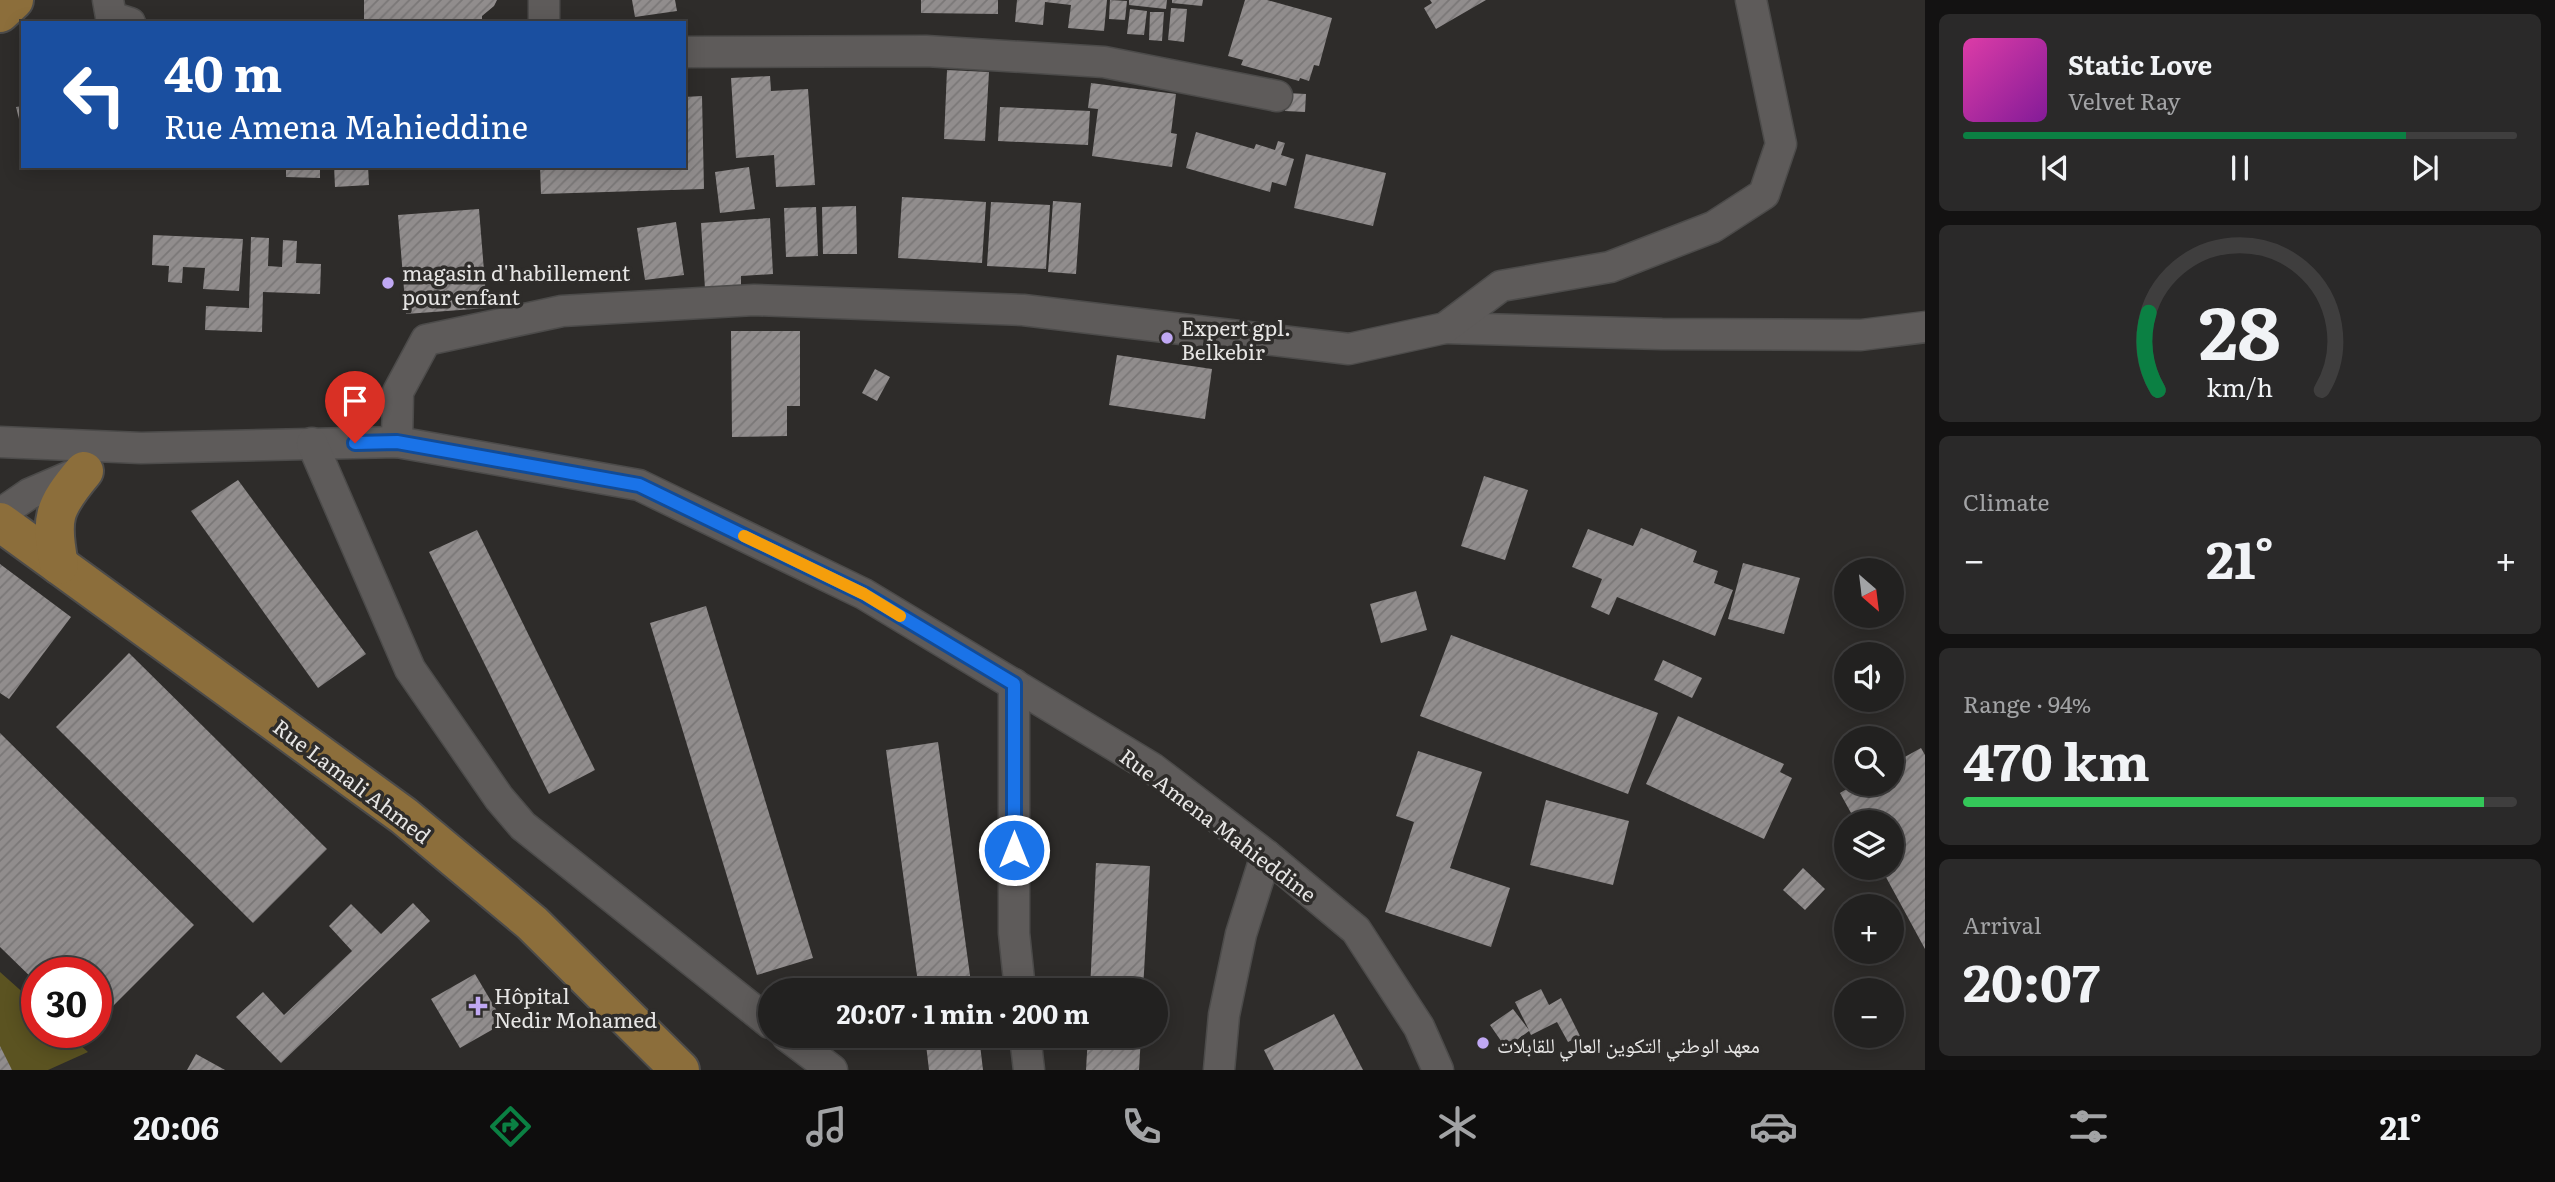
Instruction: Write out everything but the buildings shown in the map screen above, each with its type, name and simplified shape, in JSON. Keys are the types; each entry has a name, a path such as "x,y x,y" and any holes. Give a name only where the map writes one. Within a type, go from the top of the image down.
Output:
{"main road":[{"path":"0,13 14,0"},
{"path":"60,565 54,540 55,515 64,494 84,471"},
{"name":"Rue Lamali Ahmed","path":"0,522 404,816 532,923 680,1070"}],"street":[{"path":"108,0 111,17 124,21"},
{"path":"544,0 544,21"},
{"path":"1444,328 1501,286 1610,267 1713,227 1764,194 1781,144 1751,0"},
{"path":"686,52 926,51 1104,62 1276,96"},
{"path":"397,442 398,392 426,340 562,311 754,300 1023,310 1349,349 1444,328 1662,334 1861,335 1925,327"},
{"name":"Rue Amena Mahieddine","path":"0,442 141,448 397,442 639,485 864,594 1152,768 1266,855 1356,930 1419,1027 1438,1070"},
{"path":"312,443 410,669 499,798 523,826 758,1013"},
{"name":"Rue Amena Mahieddine","path":"0,514 29,494 141,448"},
{"path":"1014,684 1014,933 1019,978"},
{"path":"1219,1070 1224,1015 1241,934 1266,855"},
{"path":"803,1048 832,1070"},
{"path":"1026,1048 1029,1070"}],"shaded area":[{"path":"0,972 21,991 21,1048 84,1048 88,1052 48,1070 0,1070"}],"slow traffic":[{"path":"744,536 864,594 900,616"}],"place":[{"name":"magasin d'habillement pour enfant","path":"388,283"},
{"name":"Expert gpl. Belkebir","path":"1167,338"},
{"name":"Hôpital Nedir Mohamed","path":"478,1006"},
{"name":"معهد الوطني التكوين العالي للقابلات","path":"1483,1043"}],"route":[{"path":"355,443 397,442 639,485 864,594 1014,684 1014,850"}]}
